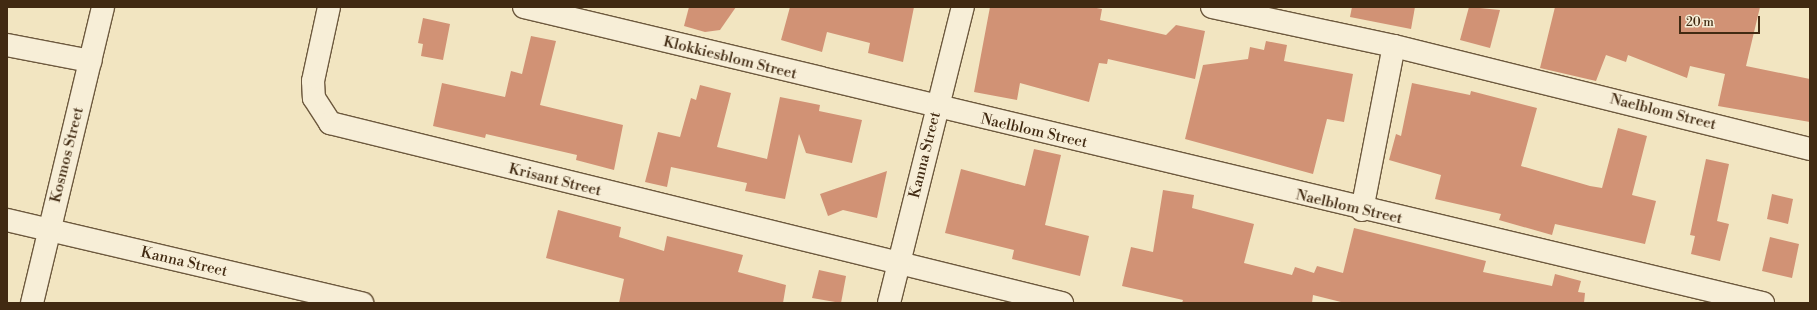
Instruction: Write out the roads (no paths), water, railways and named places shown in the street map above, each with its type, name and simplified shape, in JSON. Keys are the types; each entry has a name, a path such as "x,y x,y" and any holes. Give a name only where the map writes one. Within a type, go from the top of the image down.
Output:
{"street":[{"name":"Kosmos Street","path":"32,303 48,230 103,7"},
{"name":"Krisant Street","path":"329,7 313,81 314,98 330,123 898,264 1062,303"},
{"name":"Klokkiesblom Street","path":"526,7 936,108"},
{"name":"Kanna Street","path":"889,303 936,108 964,7"},
{"name":"Naelblom Street","path":"1212,7 1394,46 1810,149"},
{"path":"7,46 90,61"},
{"path":"1362,210 1394,46"},
{"name":"Naelblom Street","path":"936,108 1362,210 1763,303"},
{"name":"Kanna Street","path":"7,220 362,303"}]}
